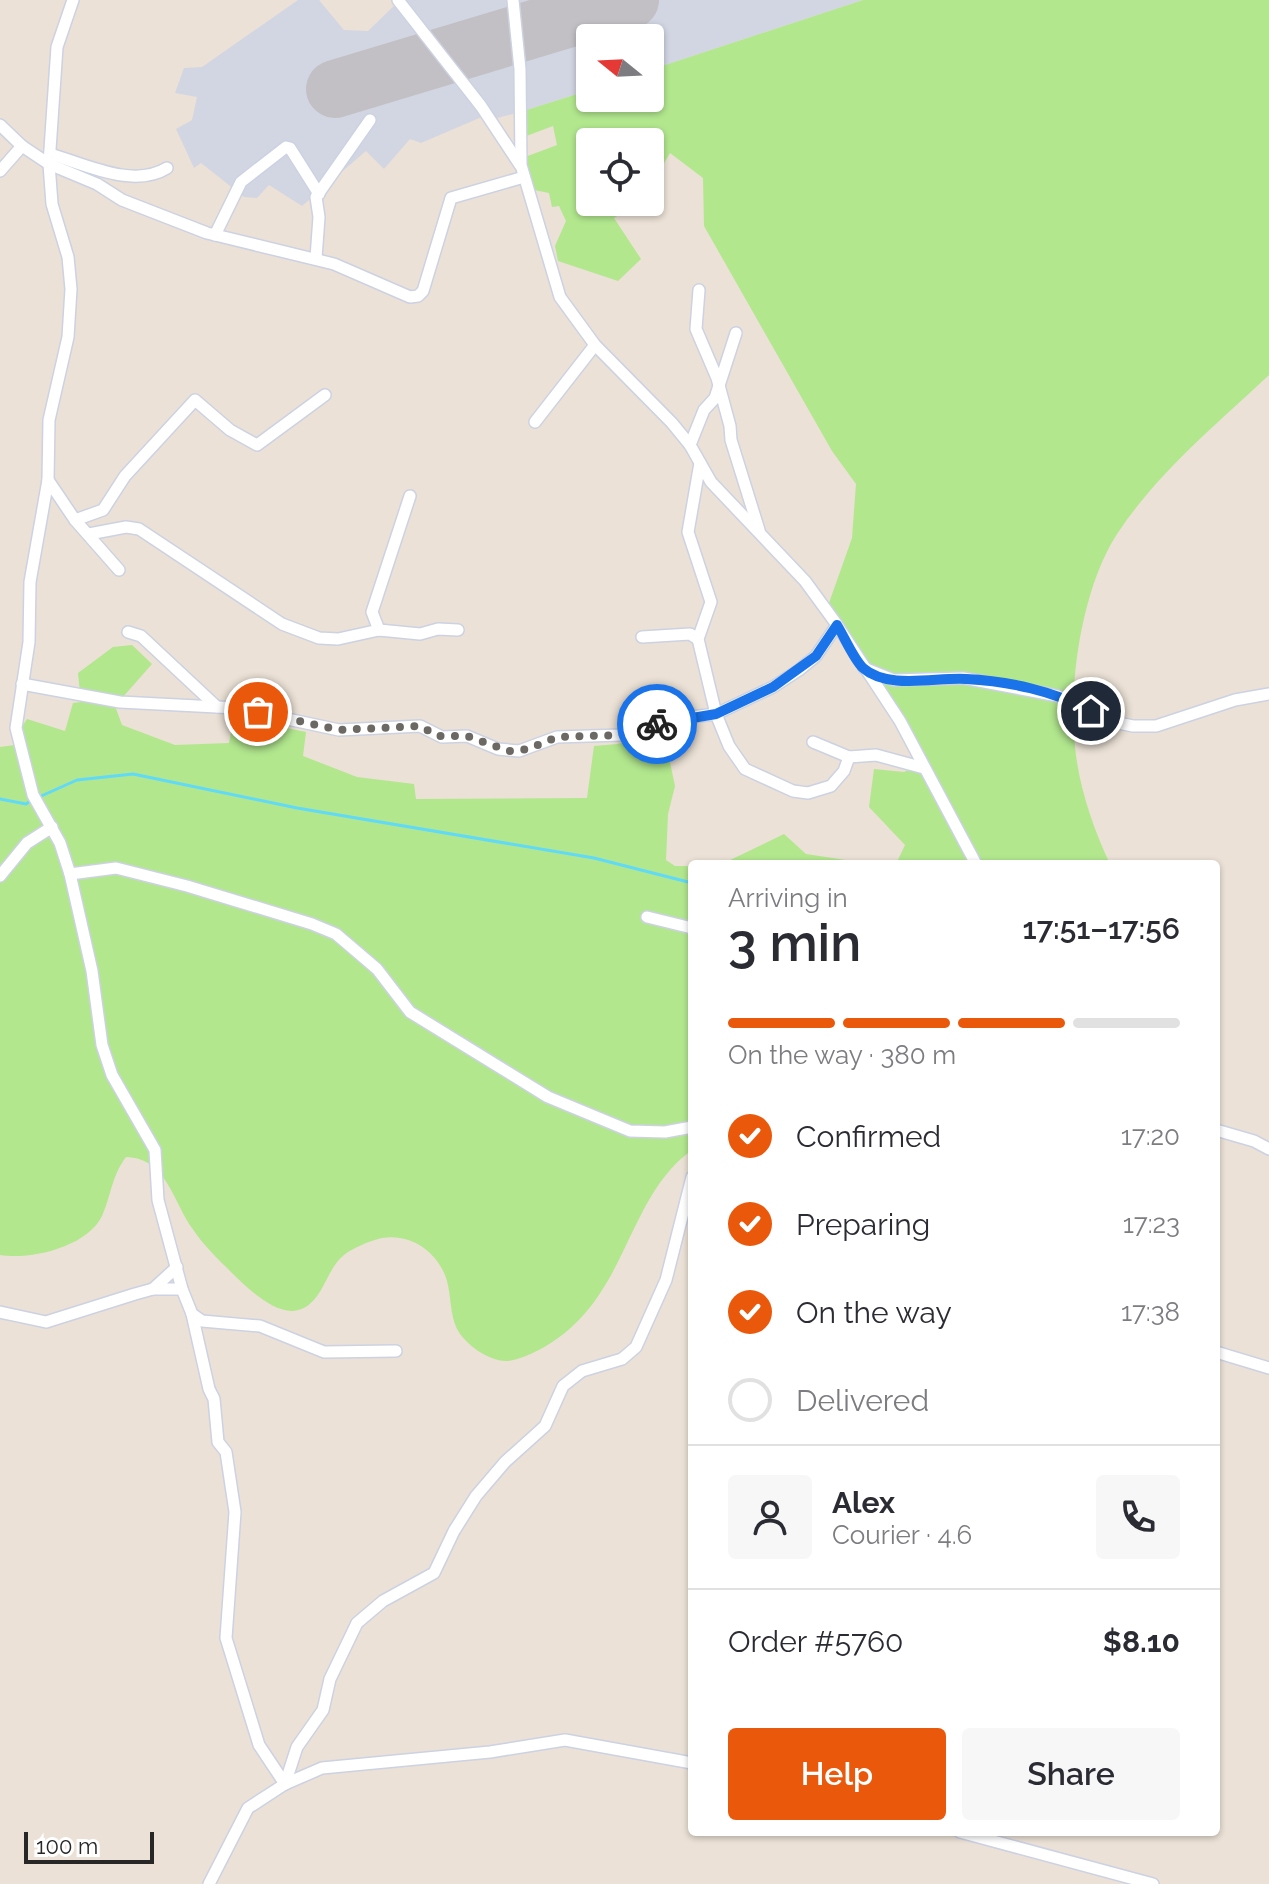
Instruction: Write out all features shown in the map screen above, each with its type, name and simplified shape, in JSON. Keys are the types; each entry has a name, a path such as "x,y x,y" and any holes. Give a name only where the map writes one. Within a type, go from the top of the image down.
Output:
{"street":[{"path":"73,0 58,42 49,159 52,204 68,253 71,289 68,337 49,420 48,480 30,582 29,642 16,728 33,795 52,827 70,874 92,971 102,1045 117,1086 155,1150 158,1200 214,1399 218,1442 226,1452 235,1512 226,1638 259,1745 285,1784"},
{"path":"398,0 481,106 522,171 560,297 595,345 690,445 711,482 805,581 900,721 974,860"},
{"path":"513,0 520,69 522,171"},
{"path":"316,258 319,213 315,200 370,120"},
{"path":"0,125 22,146 122,200 215,235 316,258 410,297 418,296 423,291 451,198 522,171"},
{"path":"0,171 22,146"},
{"path":"215,235 241,182 286,147 290,148 319,194"},
{"path":"49,159 131,176 157,174 167,168"},
{"path":"699,290 696,329 719,383 731,440 761,534"},
{"path":"690,445 702,413 713,401 736,333"},
{"path":"535,422 595,345"},
{"path":"75,520 103,510 125,476 195,400 230,430 257,445 325,395"},
{"path":"700,463 688,532 711,602 698,639 716,714 729,746 745,769 793,791 808,793 831,786 844,771 849,757"},
{"path":"48,480 75,520 119,570"},
{"path":"379,630 372,612 410,496"},
{"path":"89,534 126,527 139,529 282,624 319,638 338,639 379,630 420,634 438,629 458,630"},
{"path":"22,684 120,702 217,707 279,716 339,730 420,726 438,736 467,736 509,751 528,749 557,737 621,735 667,720 716,714 752,699 799,670 816,656 837,625"},
{"path":"128,632 141,636 217,707"},
{"path":"642,637 690,634 698,639"},
{"path":"864,668 894,680 963,678 1058,696 1114,722 1133,726 1156,726 1235,700 1269,694"},
{"path":"813,742 849,757 876,755 924,768"},
{"path":"0,876 27,843 52,827"},
{"path":"70,874 116,868 312,924 336,934 377,969 410,1012 548,1097 630,1131 665,1132 688,1128"},
{"path":"647,917 688,927"},
{"path":"1220,1131 1269,1149"},
{"path":"285,1784 297,1747 323,1710 332,1674 357,1623 383,1601 434,1573 454,1531 476,1496 505,1462 545,1426 563,1386 582,1371 622,1359 636,1347 666,1280 688,1193"},
{"path":"153,1289 177,1267"},
{"path":"0,1312 46,1322 153,1289 182,1289"},
{"path":"192,1314 202,1321 260,1326 324,1352 396,1351"},
{"path":"1220,1353 1269,1368"},
{"path":"209,1884 248,1808 285,1784 322,1768 490,1752 565,1740 688,1762"},
{"path":"975,1836 1153,1884"}],"shaded area":[{"path":"298,0 319,0 344,30 368,31 400,0 863,0 664,65 664,24 576,24 576,94 497,118 491,113 421,143 410,139 384,169 366,151 302,206 269,185 257,198 244,197 201,163 194,168 176,129 192,120 197,97 175,93 184,68 202,67"}],"green space":[{"path":"863,0 1269,0 1269,375 1188,450 1133,511 1105,556 1086,608 1076,666 1075,747 1088,807 1108,860 898,860 905,845 869,807 874,769 904,772 922,764 829,603 852,538 856,484 832,451 704,226 703,178 670,153 664,163 664,128 576,128 576,216 617,216 614,218 641,259 618,281 558,261 555,246 566,221 559,206 552,207 549,193 534,190 525,157 557,145 553,126 521,138 517,113 576,94 576,112 664,112 664,65"},
{"path":"132,645 152,664 115,706 122,725 175,745 229,743 234,717 306,732 303,756 357,777 414,784 416,799 587,798 594,746 664,734 675,786 668,814 666,860 675,866 688,866 688,1154 670,1170 653,1194 594,1301 573,1325 546,1346 521,1358 506,1361 478,1351 457,1329 447,1281 438,1262 414,1242 393,1237 382,1238 348,1252 307,1306 296,1311 273,1306 251,1291 211,1252 192,1228 167,1183 151,1165 140,1159 126,1157 102,1216 84,1236 42,1253 0,1255 0,747 22,744 21,728 27,719 65,731 73,703 81,702 78,673 113,647"},
{"path":"784,834 806,854 846,860 730,860"}],"waterway":[{"path":"39,797 77,780 133,774 297,808 594,858 688,882"},
{"path":"0,799 26,804 32,800"}],"runway":[{"path":"335,89 630,0"}],"way so far":[{"path":"258,712 339,730 420,726 438,736 467,736 509,751 528,749 557,737 621,735 657,724"}],"route":[{"path":"657,724 716,714 752,699 816,656 837,625 864,668 894,680 963,678 993,682 1058,696 1091,711"}]}
